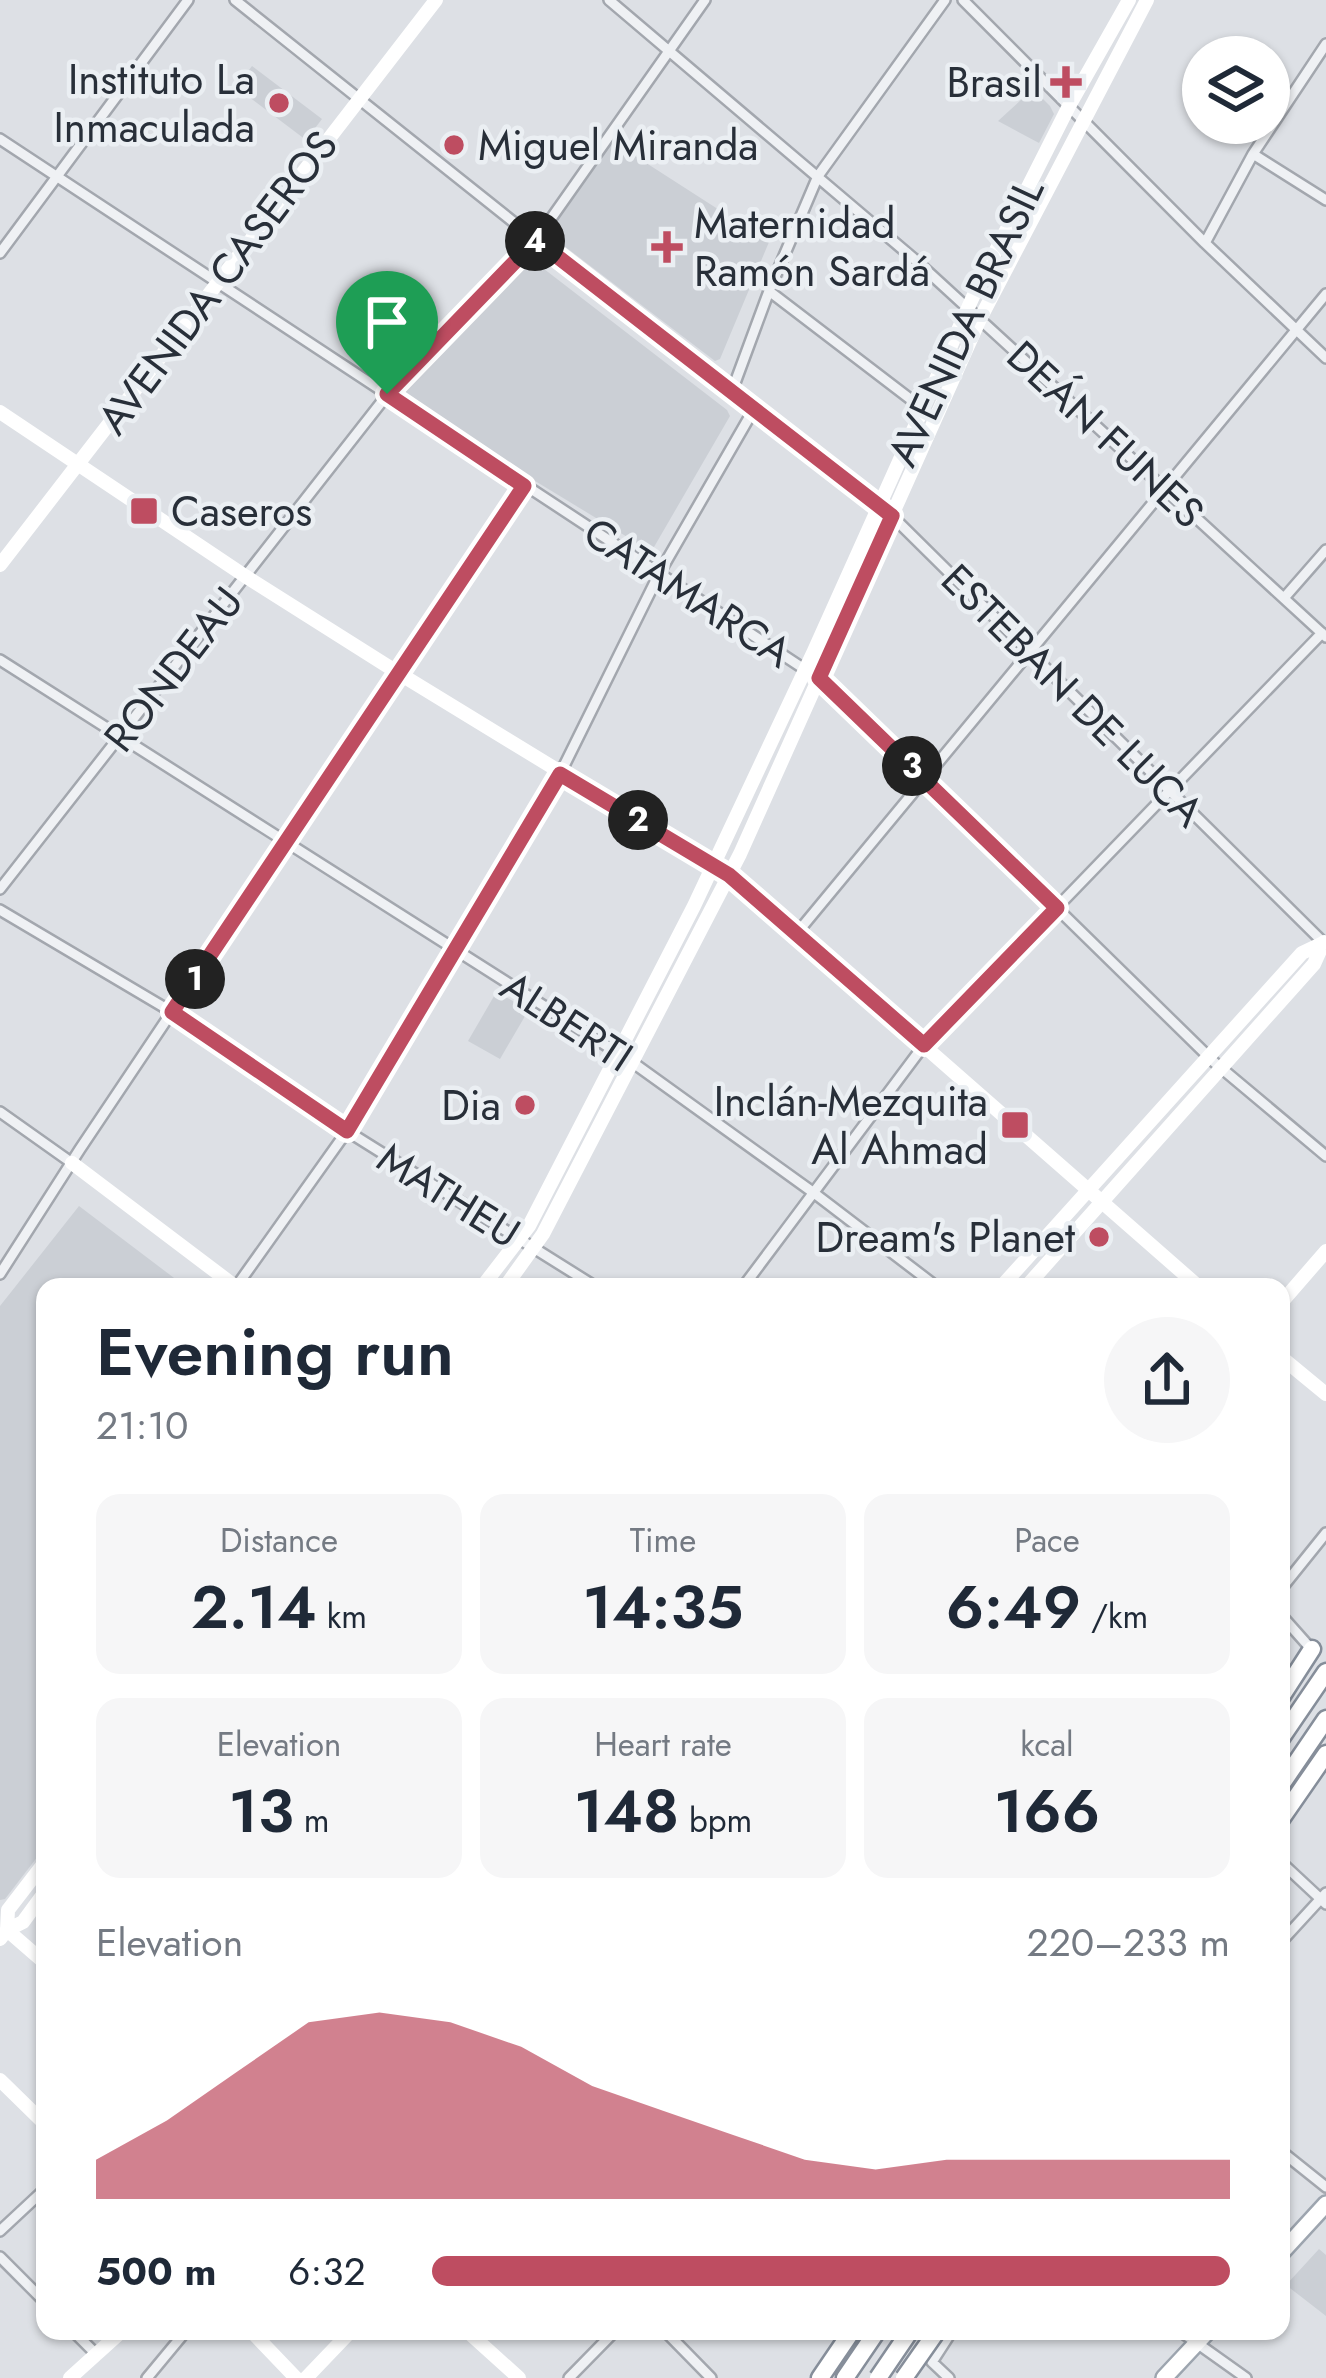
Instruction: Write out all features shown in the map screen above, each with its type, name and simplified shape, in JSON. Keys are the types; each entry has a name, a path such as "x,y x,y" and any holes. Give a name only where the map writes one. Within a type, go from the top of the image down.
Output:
{"highway":[{"path":"1290,1685 1314,1652"},
{"path":"1290,1725 1326,1672"},
{"path":"1290,1772 1326,1719"},
{"path":"1290,1806 1326,1754"},
{"path":"820,2378 846,2340"},
{"path":"845,2378 872,2340"},
{"path":"878,2378 904,2340"},
{"path":"904,2378 931,2340"}],"main road":[{"name":"AVENIDA BRASIL","path":"512,1278 534,1249 729,875 879,506 968,307 1129,0"},
{"name":"AVENIDA BRASIL","path":"489,1278 520,1239 714,865 892,516 980,319 1147,0"},
{"name":"AVENIDA CASEROS","path":"0,565 434,1"},
{"path":"0,412 245,576 729,875 1189,1278"},
{"path":"1009,1278 1302,953 1325,942"},
{"path":"1034,1278 1314,964 1325,942"},
{"path":"72,1163 224,1278"},
{"path":"1290,1293 1326,1251"},
{"path":"1290,1364 1326,1394"},
{"path":"2,1931 8,1910 36,1874"},
{"path":"2,1931 23,1922 36,1904"},
{"path":"2,1931 36,1956"},
{"path":"0,2080 36,2115"},
{"path":"1290,2243 1326,2204"},
{"path":"70,2378 112,2340"},
{"path":"260,2340 296,2378"},
{"path":"305,2378 342,2340"},
{"path":"477,2340 519,2378"},
{"path":"1164,2378 1200,2340"}],"street":[{"path":"0,253 188,0"},
{"name":"ESTEBAN DE LUCA","path":"236,0 892,516 1325,942"},
{"name":"DEÁN FUNES","path":"609,0 968,307 1324,635"},
{"name":"RONDEAU","path":"0,889 387,394 536,240 704,0"},
{"path":"732,391 818,176 945,0"},
{"path":"963,0 1326,358"},
{"path":"1205,243 1253,154 1326,44"},
{"name":"CATAMARCA","path":"0,139 812,674 925,778 1207,1056 1326,1156"},
{"path":"1253,154 1326,200"},
{"path":"769,291 922,408"},
{"path":"797,933 1326,294"},
{"path":"242,1278 347,1131 456,951 560,774 660,572 754,409"},
{"path":"0,1274 524,486"},
{"path":"1284,598 1326,550"},
{"path":"750,1278 924,1045 1324,635"},
{"name":"ALBERTI","path":"0,660 632,1062 925,1278"},
{"name":"MATHEU","path":"0,910 172,1012 347,1131 581,1278"},
{"path":"0,1112 72,1163"},
{"path":"1290,1578 1326,1533"},
{"path":"1290,1625 1314,1652"},
{"path":"1290,1870 1324,1899 1290,1933"},
{"path":"1290,2158 1326,2187"},
{"path":"0,2231 36,2197"},
{"path":"0,2257 36,2293"},
{"path":"83,2340 96,2354"},
{"path":"147,2378 179,2340"},
{"path":"569,2378 606,2340"},
{"path":"674,2340 711,2378"},
{"path":"946,2340 932,2362 949,2378"},
{"path":"1206,2340 1246,2378"}],"shaded area":[{"name":"Instituto La Inmaculada","path":"252,66 322,119 306,140 236,87"},
{"path":"1033,89 1054,114 1039,143 998,121"},
{"name":"Maternidad Ramón Sardá","path":"612,141 769,242 720,359 715,361 555,239 554,225"},
{"path":"535,262 730,416 654,547 647,549 402,400 403,393 528,263"},
{"path":"497,991 528,1011 500,1059 468,1041"},
{"path":"79,1206 174,1278 36,1278 36,1859 0,1900 0,1306"},
{"path":"1319,2249 1326,2255 1326,2316 1290,2288 1290,2281"}],"place":[{"name":"Brasil","path":"1066,82"},
{"name":"Instituto La Inmaculada","path":"279,103"},
{"name":"Miguel Miranda","path":"454,145"},
{"name":"Maternidad Ramón Sardá","path":"667,247"},
{"name":"Caseros","path":"144,511"},
{"name":"Dia","path":"525,1105"},
{"name":"Inclán-Mezquita Al Ahmad","path":"1015,1125"},
{"name":"Dream's Planet","path":"1099,1237"}],"route":[{"path":"536,240 892,516 819,678 1057,908 924,1045 729,875 560,774 347,1131 172,1012 524,486 387,394 536,240"}]}
